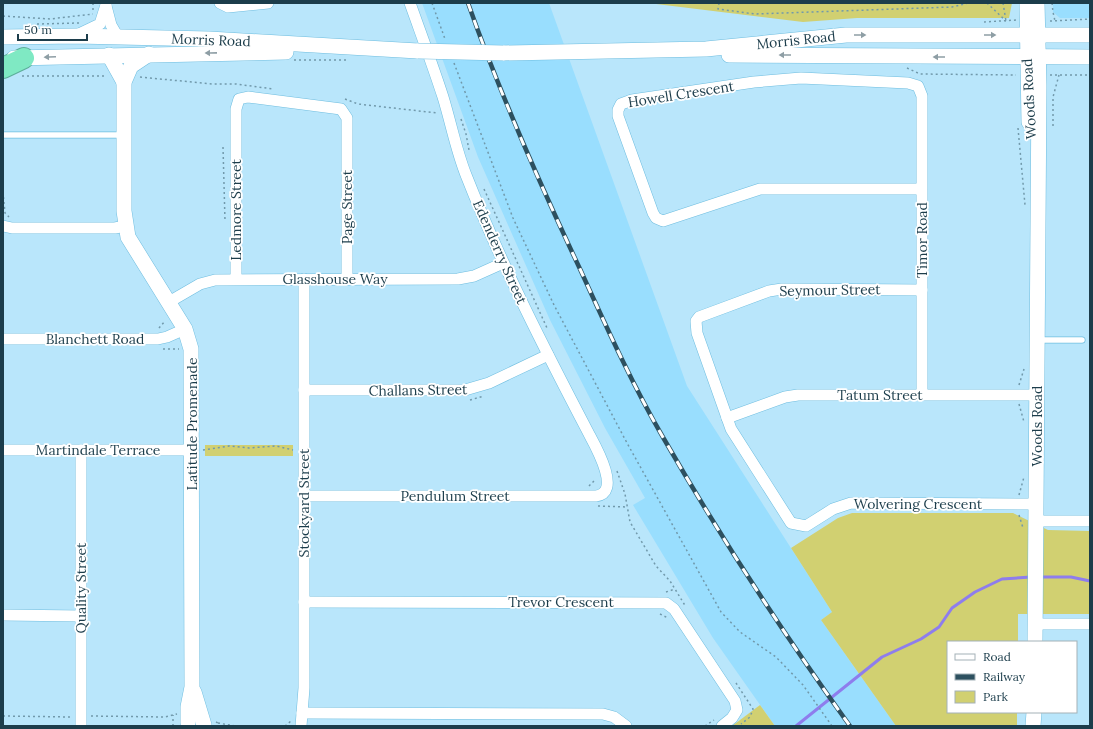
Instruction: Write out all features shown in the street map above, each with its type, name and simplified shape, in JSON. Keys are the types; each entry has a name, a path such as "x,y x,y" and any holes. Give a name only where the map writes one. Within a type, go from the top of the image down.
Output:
{"street":[{"path":"220,3 228,7 268,3"},
{"name":"Edenderry Street","path":"410,3 443,98 453,141 466,175 503,263 548,355 599,453 608,480 608,486 604,492"},
{"path":"1027,3 1032,35"},
{"path":"1032,35 1037,3"},
{"path":"77,36 100,24 106,4"},
{"path":"106,4 111,26 118,37"},
{"name":"Morris Road","path":"503,53 706,49 822,36 846,35 1090,36"},
{"name":"Woods Road","path":"1032,35 1032,57 1024,76 1038,340 1035,641"},
{"name":"Morris Road","path":"3,37 77,36 209,39 418,51 503,53 1090,57"},
{"path":"822,36 824,56"},
{"name":"Morris Road","path":"3,58 15,67 109,55 418,51"},
{"name":"Latitude Promenade","path":"117,79 131,66 149,54"},
{"name":"Latitude Promenade","path":"109,55 117,79 124,135 125,226 132,246 185,329 192,359 198,450 192,688 186,725"},
{"name":"Howell Crescent","path":"918,86 908,83 801,78 754,82 626,102 621,104 618,110 618,116 653,213 656,218 663,221 760,189 922,189"},
{"name":"Timor Road","path":"918,86 922,96 922,395"},
{"name":"Page Street","path":"236,141 236,109 239,100 248,97 341,109 347,118 347,279"},
{"name":"Ledmore Street","path":"236,141 236,279"},
{"path":"7,222 12,228 115,228 125,226"},
{"name":"Glasshouse Way","path":"168,302 204,282 215,280 458,279 474,276 503,263"},
{"name":"Stockyard Street","path":"301,726 304,602 304,279"},
{"name":"Seymour Street","path":"696,321 706,313 769,291 782,289 922,290"},
{"name":"Wolvering Crescent","path":"696,321 697,333 727,418 735,435 791,523 806,526 833,509 851,503 1037,504"},
{"name":"Blanchett Road","path":"3,339 158,339 167,337 185,329"},
{"name":"Challans Street","path":"304,390 465,390 489,383 548,355"},
{"name":"Tatum Street","path":"727,418 785,397 798,395 1037,395"},
{"name":"Martindale Terrace","path":"3,450 198,450"},
{"name":"Quality Street","path":"81,726 82,450"},
{"name":"Pendulum Street","path":"304,496 599,496 604,492"},
{"path":"1037,521 1090,521"},
{"name":"Trevor Crescent","path":"304,602 666,603 674,609 735,701 737,710 732,718 720,722"},
{"path":"3,615 81,616"},
{"path":"1036,622 1090,624"},
{"name":"Latitude Promenade","path":"192,688 212,724"},
{"path":"302,713 603,714 614,717 626,726"},
{"path":"1033,726 1034,713"},
{"path":"186,725 195,722 212,724"}],"lane":[{"path":"3,135 124,135"},
{"path":"1038,340 1082,340"}],"path":[{"path":"3,16 50,19 93,14 93,3"},
{"path":"432,3 445,40"},
{"path":"719,3 718,9 755,14 952,7 968,3"},
{"path":"987,3 1006,21 1003,3"},
{"path":"1052,3 1052,12 1055,21 1090,19"},
{"path":"453,61 513,218 554,305 627,443 713,598 721,612 740,632 776,657 803,685 832,726"},
{"path":"15,67 117,79"},
{"path":"1053,126 1053,97 1059,75"},
{"path":"1024,76 1090,75"},
{"path":"1018,126 1032,210"},
{"path":"223,147 225,223"},
{"path":"3,192 7,222"},
{"path":"1019,383 1025,366"},
{"path":"198,450 229,446 249,448 279,446 294,450 294,443"},
{"path":"598,476 593,484 583,487 584,506 628,507"},
{"path":"1019,515 1025,534"},
{"path":"657,612 671,620"},
{"path":"173,715 173,726"},
{"path":"706,726 720,722"},
{"path":"212,724 235,726"}],"shaded area":[{"path":"422,3 549,3 687,386 832,612 821,620 896,726 775,726 713,638 633,505 645,498 605,428 550,320 478,157"},
{"path":"1053,3 1090,3 1090,18 1060,18 1053,12"}],"green space":[{"path":"648,3 1012,3 1009,18 857,18 803,22"},
{"path":"205,445 293,445 293,456 205,456"},
{"path":"852,513 1013,513 1048,530 1090,531 1090,614 1018,614 1018,641 947,641 947,713 1017,713 1017,726 896,726 821,620 832,612 791,548 838,518"},
{"path":"760,705 775,726 732,726"}],"waterway":[{"path":"796,726 882,657 921,639 939,627 952,608 975,592 1002,579 1031,577"},
{"path":"1040,577 1071,577 1090,581"}],"railway":[{"path":"468,3 493,71 535,171 641,397 664,439 730,549 801,656 850,726"}]}
